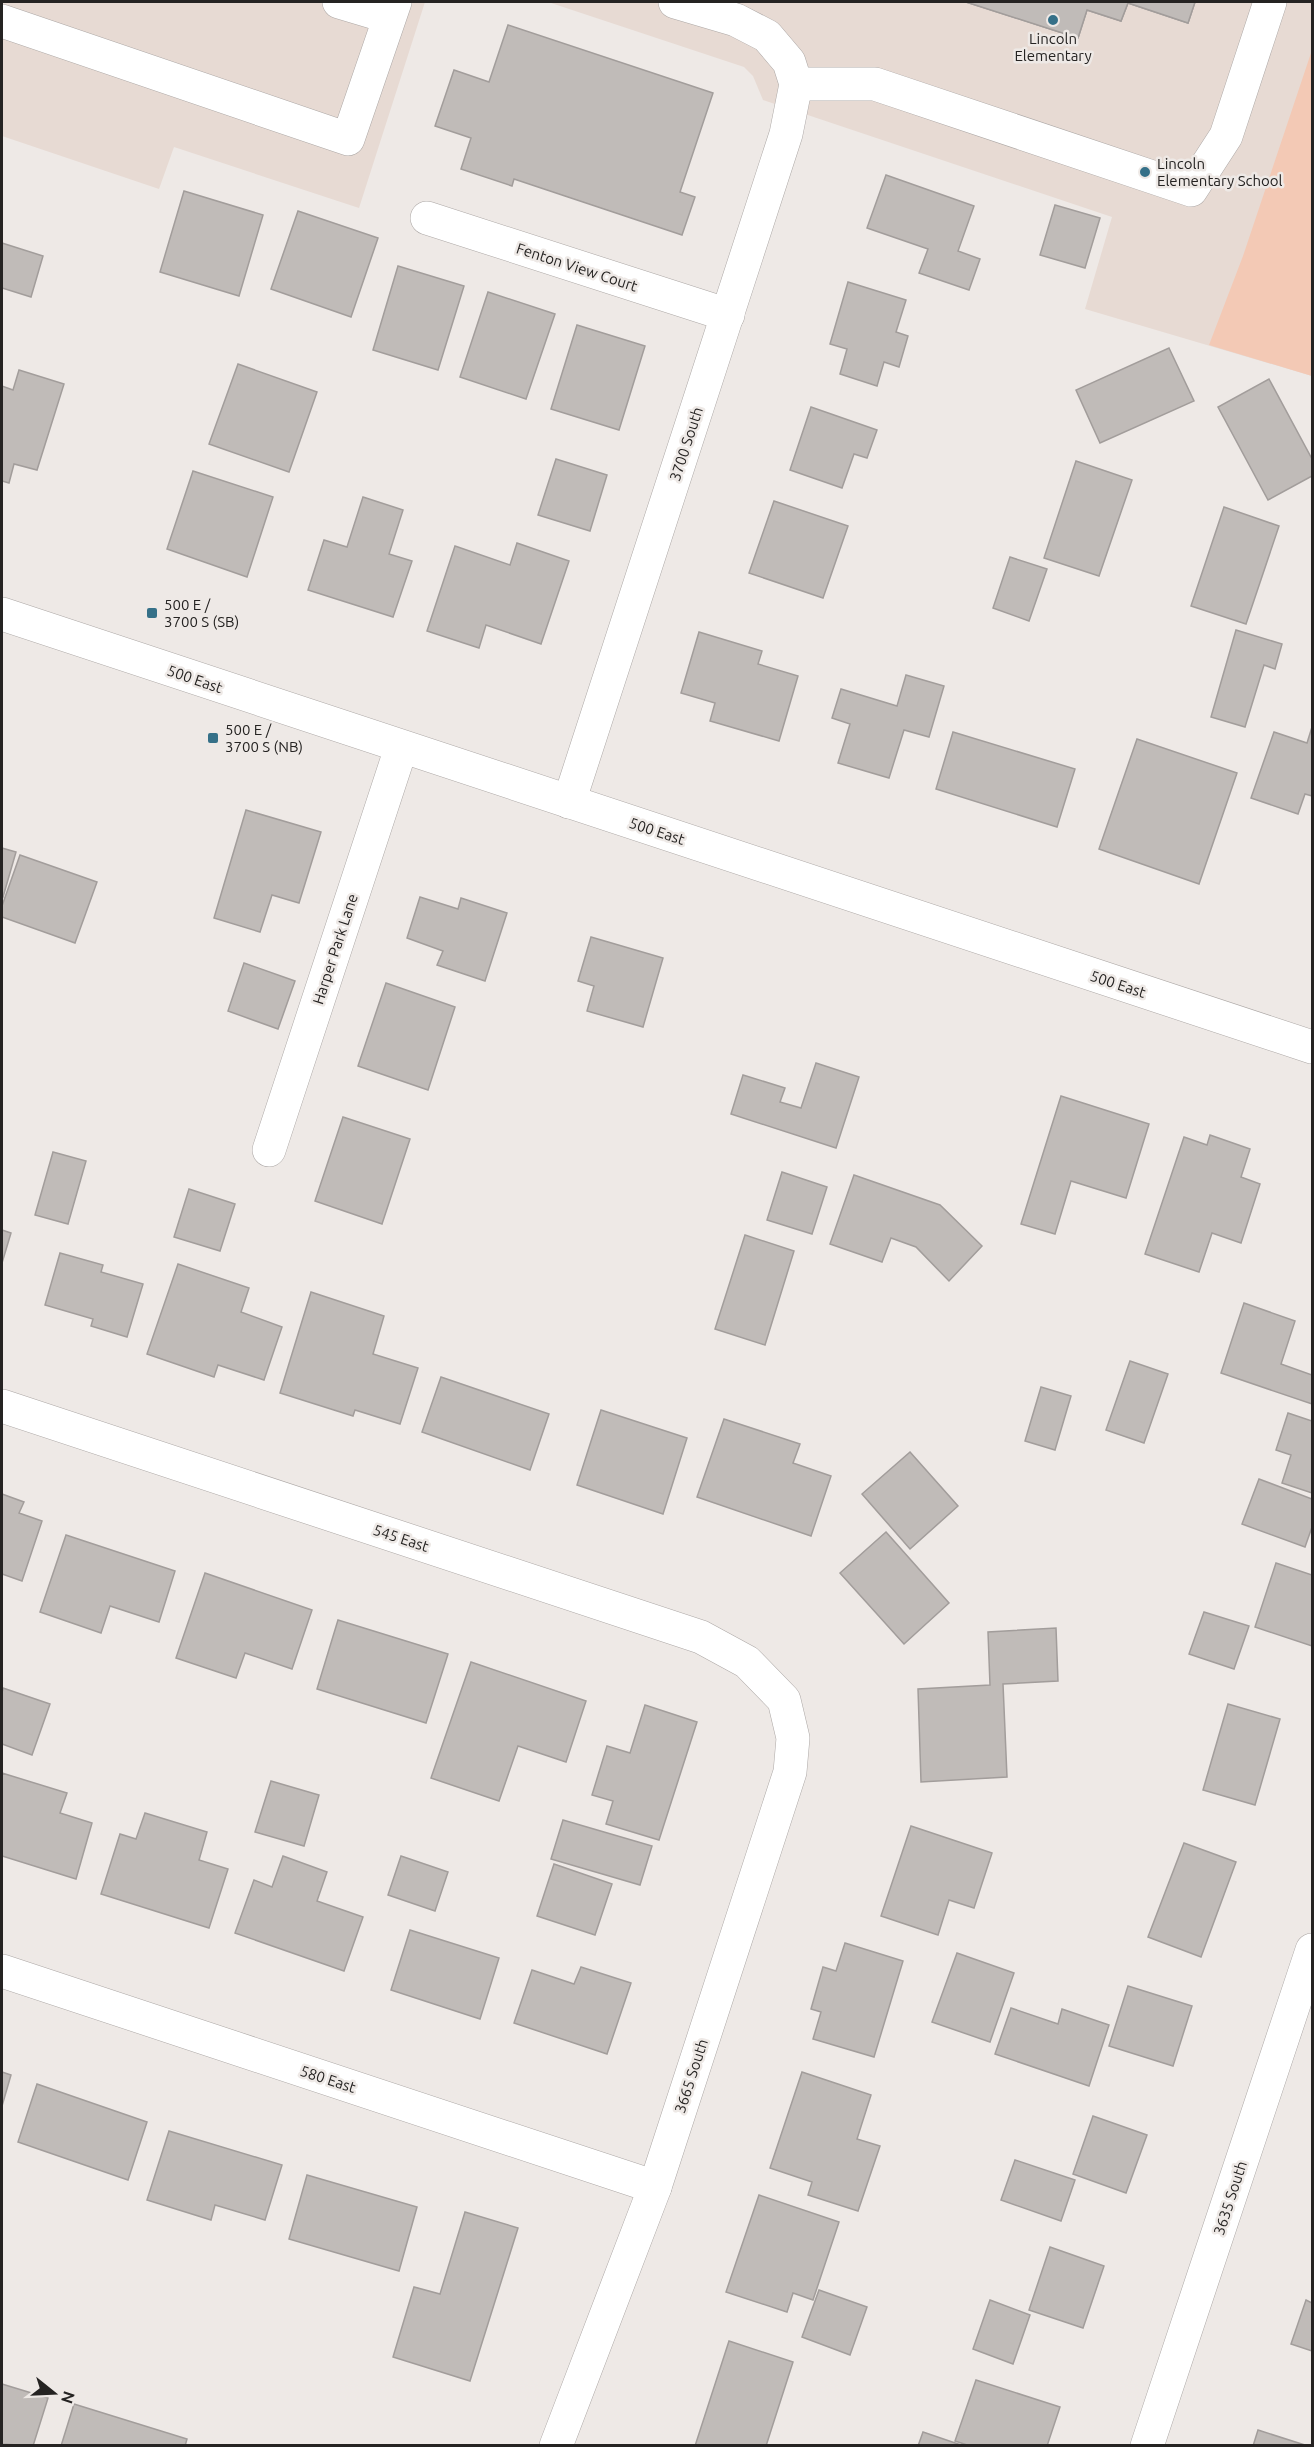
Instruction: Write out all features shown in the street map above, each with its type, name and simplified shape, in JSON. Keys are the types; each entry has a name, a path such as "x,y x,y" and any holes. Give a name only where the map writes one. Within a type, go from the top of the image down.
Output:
{"street":[{"path":"2,21 348,139 392,9 339,2"},
{"path":"675,2 736,20 767,36 789,62 796,84 875,84 1191,190 1226,136 1270,2"},
{"name":"3700 South","path":"570,802 786,134 796,84"},
{"name":"Fenton View Court","path":"427,218 728,315"},
{"name":"500 East","path":"2,614 401,748 1312,1047"},
{"name":"Harper Park Lane","path":"269,1149 401,748"},
{"name":"545 East","path":"2,1407 701,1637 747,1662 784,1700"},
{"name":"3665 South","path":"556,2445 655,2187 790,1772 793,1738 784,1700"},
{"name":"3635 South","path":"1147,2445 1312,1950"},
{"name":"580 East","path":"2,1971 655,2187"}],"shaded area":[{"path":"2,2 425,2 359,208 174,147 159,189 2,136"},
{"name":"Lincoln Elementary School","path":"548,2 1312,2 1312,376 1085,309 1112,217 763,100 753,76 744,67"},
{"path":"1312,50 1312,376 1209,345 1243,256"}],"building":[{"name":"Lincoln Elementary","path":"966,2 1195,2 1188,23 1128,3 1121,21 1087,10 1078,38"},
{"name":"Lincoln Elementary","path":"966,2 1195,2 1188,23 1128,3 1121,21 1087,10 1078,38"},
{"path":"508,25 713,93 680,192 695,197 682,235 514,179 512,186 461,169 471,138 435,126 454,70 489,82"},
{"path":"886,175 974,206 958,251 980,259 969,290 919,273 928,249 867,228"},
{"path":"184,191 263,215 239,296 160,272"},
{"path":"1055,205 1100,218 1085,268 1040,255"},
{"path":"298,211 378,238 351,317 271,289"},
{"path":"2,243 43,256 31,297 2,288"},
{"path":"398,266 464,286 438,370 373,350"},
{"path":"848,282 906,300 896,332 908,336 899,367 884,362 877,386 840,374 847,349 830,344"},
{"path":"488,292 555,314 526,399 460,377"},
{"path":"577,325 645,346 619,430 551,409"},
{"path":"1169,348 1194,401 1100,443 1076,390"},
{"path":"238,364 317,392 289,472 209,444"},
{"path":"19,370 64,384 37,470 14,464 9,483 2,481 2,386 13,390"},
{"path":"1269,379 1312,459 1312,476 1268,500 1218,407"},
{"path":"811,407 877,430 867,458 854,454 842,488 790,470"},
{"path":"556,459 607,475 590,531 538,515"},
{"path":"1076,461 1132,480 1099,576 1044,558"},
{"path":"193,471 273,497 247,577 167,549"},
{"path":"363,497 403,510 389,554 412,561 393,617 308,590 324,540 347,547"},
{"path":"774,501 848,526 823,598 749,573"},
{"path":"1224,507 1279,526 1246,624 1191,606"},
{"path":"517,543 569,561 541,644 486,625 479,648 427,631 455,546 510,565"},
{"path":"1010,557 1047,569 1029,621 993,608"},
{"path":"1236,630 1282,644 1275,669 1264,665 1245,727 1211,717"},
{"path":"699,632 762,651 758,664 798,676 779,741 710,721 715,703 681,693"},
{"path":"906,675 944,686 929,737 904,730 889,778 838,763 850,724 832,718 841,689 897,706"},
{"path":"1312,727 1312,796 1305,794 1298,814 1251,798 1274,732 1307,743"},
{"path":"953,732 1075,769 1057,827 936,789"},
{"path":"1137,739 1237,773 1199,884 1099,849"},
{"path":"246,810 321,832 299,903 272,895 260,932 214,918"},
{"path":"2,848 16,852 3,897 2,896"},
{"path":"20,855 97,882 75,943 2,917 2,906"},
{"path":"420,897 458,909 461,898 507,913 485,981 437,965 443,951 407,938"},
{"path":"591,937 663,958 643,1027 587,1011 594,986 578,981"},
{"path":"244,963 295,981 278,1029 228,1011"},
{"path":"386,983 455,1007 428,1090 358,1066"},
{"path":"816,1063 859,1077 836,1148 731,1114 743,1075 785,1088 780,1102 801,1108"},
{"path":"1061,1096 1149,1124 1126,1198 1071,1181 1055,1234 1021,1224"},
{"path":"343,1117 410,1139 382,1224 315,1201"},
{"path":"1210,1135 1250,1149 1241,1177 1260,1184 1241,1243 1212,1233 1199,1272 1145,1254 1184,1137 1207,1145"},
{"path":"53,1152 86,1161 68,1224 35,1215"},
{"path":"782,1172 827,1187 812,1234 767,1220"},
{"path":"854,1175 940,1205 982,1246 949,1281 916,1247 891,1238 882,1262 830,1244"},
{"path":"189,1189 235,1204 220,1251 174,1237"},
{"path":"2,1230 11,1233 2,1263"},
{"path":"745,1235 794,1251 765,1345 715,1329"},
{"path":"60,1253 103,1265 101,1272 143,1284 127,1337 91,1326 93,1319 45,1305"},
{"path":"178,1264 249,1288 241,1312 282,1327 264,1380 218,1365 214,1377 147,1354"},
{"path":"311,1292 384,1316 373,1354 418,1368 400,1424 355,1410 353,1416 280,1393"},
{"path":"1244,1303 1295,1321 1281,1364 1312,1375 1312,1404 1221,1373"},
{"path":"1130,1361 1168,1374 1144,1443 1106,1430"},
{"path":"441,1377 549,1414 530,1470 422,1432"},
{"path":"1041,1387 1071,1396 1055,1450 1025,1441"},
{"path":"601,1410 687,1438 663,1514 577,1485"},
{"path":"1288,1413 1312,1421 1312,1493 1282,1483 1291,1455 1276,1450"},
{"path":"724,1419 800,1444 793,1463 831,1476 811,1536 697,1497"},
{"path":"910,1452 958,1506 910,1549 862,1494"},
{"path":"1259,1479 1312,1499 1312,1527 1305,1547 1242,1524"},
{"path":"2,1494 24,1502 19,1513 42,1521 22,1581 2,1574"},
{"path":"886,1532 949,1603 904,1644 840,1573"},
{"path":"66,1535 175,1571 159,1622 110,1606 101,1633 40,1612"},
{"path":"1276,1563 1312,1575 1312,1646 1255,1627"},
{"path":"205,1573 312,1610 292,1669 245,1653 236,1678 176,1658"},
{"path":"1204,1612 1249,1626 1234,1669 1189,1654"},
{"path":"338,1620 448,1654 426,1723 317,1689"},
{"path":"1056,1628 1058,1681 1003,1684 1007,1777 921,1782 918,1689 990,1685 988,1632"},
{"path":"471,1662 586,1701 566,1762 518,1746 499,1801 431,1778"},
{"path":"3,1688 50,1704 32,1755 2,1744"},
{"path":"1228,1704 1280,1719 1255,1805 1203,1790"},
{"path":"645,1705 697,1722 659,1840 606,1824 613,1801 592,1795 607,1746 630,1753"},
{"path":"2,1773 67,1793 60,1813 92,1823 76,1879 2,1856"},
{"path":"271,1781 319,1795 304,1846 255,1832"},
{"path":"145,1813 207,1832 199,1860 228,1869 209,1928 101,1894 120,1834 136,1839"},
{"path":"563,1820 652,1846 640,1885 551,1859"},
{"path":"911,1826 992,1853 974,1908 949,1900 938,1935 881,1916"},
{"path":"1184,1843 1236,1862 1201,1957 1148,1937"},
{"path":"283,1856 327,1872 317,1901 363,1917 344,1971 235,1933 254,1880 272,1887"},
{"path":"401,1856 448,1872 435,1911 388,1895"},
{"path":"554,1864 612,1884 595,1935 537,1916"},
{"path":"410,1930 499,1958 480,2019 391,1990"},
{"path":"845,1943 903,1961 874,2057 813,2039 821,2012 811,2009 823,1967 836,1971"},
{"path":"957,1953 1014,1973 990,2042 932,2022"},
{"path":"581,1967 631,1983 607,2054 514,2023 532,1970 574,1984"},
{"path":"1128,1986 1192,2006 1173,2066 1109,2046"},
{"path":"1011,2008 1058,2024 1062,2009 1109,2025 1089,2086 995,2054"},
{"path":"2,2072 11,2075 2,2106"},
{"path":"802,2072 871,2095 857,2139 880,2146 858,2211 808,2195 812,2182 770,2168"},
{"path":"37,2084 147,2122 128,2180 18,2142"},
{"path":"1093,2116 1147,2135 1126,2193 1073,2174"},
{"path":"169,2131 282,2165 265,2220 215,2205 211,2220 147,2200"},
{"path":"1015,2160 1075,2180 1061,2221 1001,2200"},
{"path":"307,2175 417,2207 399,2271 289,2239"},
{"path":"759,2195 839,2222 813,2300 793,2293 787,2312 726,2292"},
{"path":"465,2212 518,2228 470,2381 393,2357 414,2287 440,2294"},
{"path":"1050,2247 1104,2266 1083,2328 1029,2310"},
{"path":"819,2290 867,2307 850,2355 802,2337"},
{"path":"990,2300 1030,2315 1013,2364 973,2349"},
{"path":"1306,2300 1312,2303 1312,2351 1291,2344"},
{"path":"729,2341 793,2362 766,2446 695,2446"},
{"path":"976,2380 1060,2407 1047,2446 970,2446 955,2441"},
{"path":"2,2384 48,2398 33,2446 2,2444"},
{"path":"74,2404 187,2439 185,2446 61,2446"},
{"path":"1258,2430 1308,2446 1253,2446"},
{"path":"923,2432 964,2446 918,2446"}],"place":[{"name":"Lincoln Elementary","path":"1053,20"},
{"name":"Lincoln Elementary School","path":"1145,172"},
{"name":"500 E / 3700 S (SB)","path":"152,613"},
{"name":"500 E / 3700 S (NB)","path":"213,738"}]}
